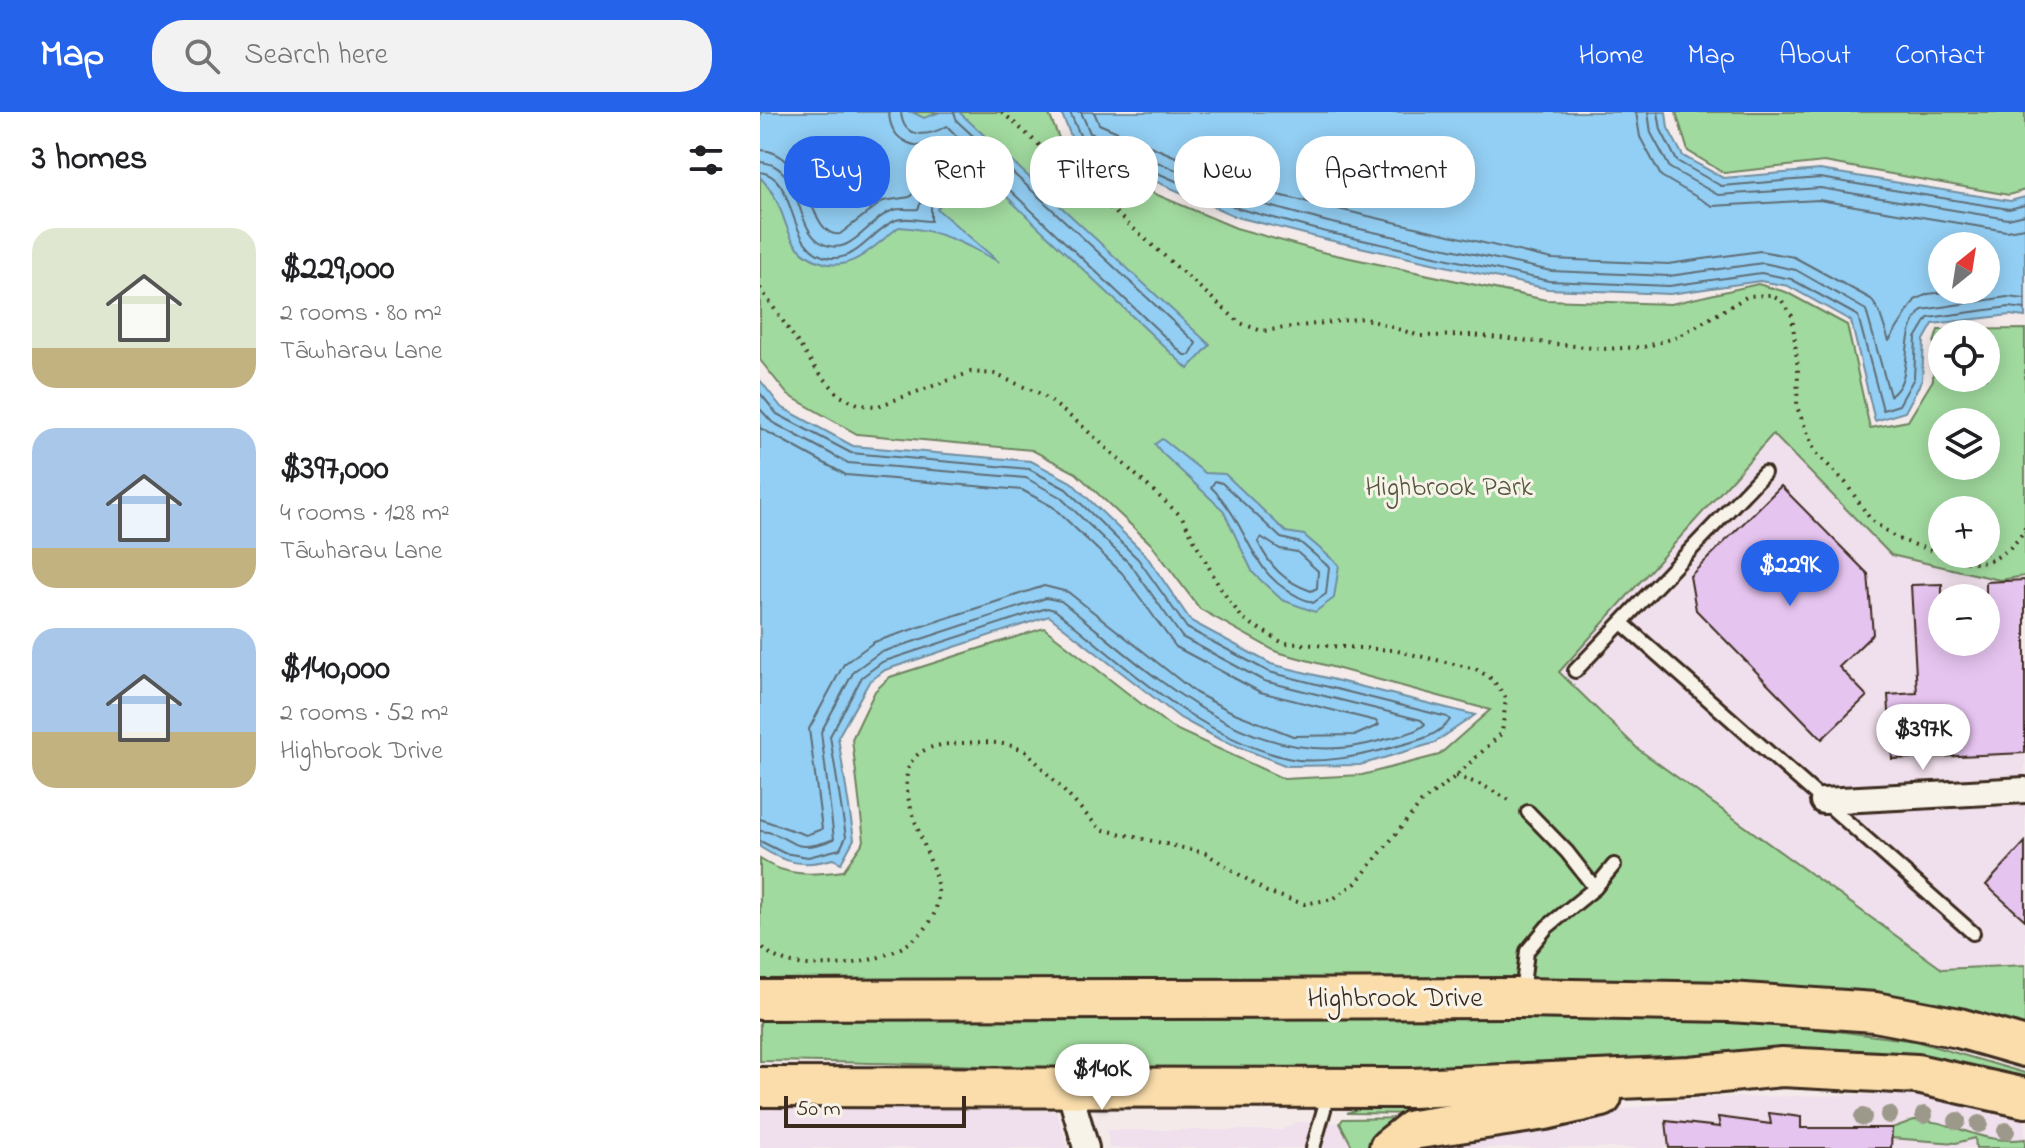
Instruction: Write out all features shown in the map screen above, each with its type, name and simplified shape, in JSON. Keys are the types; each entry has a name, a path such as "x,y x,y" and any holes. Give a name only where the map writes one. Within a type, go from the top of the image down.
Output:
{"main road":[{"name":"Highbrook Drive","path":"760,1000 1521,998 1730,1002 1864,1011 1959,1028 2025,1047"},
{"path":"771,1090 1330,1089 1690,1076 1782,1067 1869,1070 1963,1081 2025,1098"},
{"path":"1389,1148 1412,1130 1545,1110 1690,1076"}],"street":[{"path":"1823,801 2025,790"},
{"path":"1069,1089 1086,1148"}],"lane":[{"path":"1575,671 1764,473"},
{"path":"1622,623 1973,933"},
{"path":"1528,812 1567,852 1595,888"},
{"path":"1521,998 1527,951 1547,927 1595,888 1614,865"},
{"path":"1313,1148 1330,1089"}],"path":[{"path":"1002,112 1240,323 1262,331 1363,318 1420,336 1472,335 1603,349 1644,347 1678,337 1748,296 1770,295 1782,301 1792,316 1798,369 1797,407 1815,452 1845,482 1871,520 1898,539 1928,549"},
{"path":"760,288 816,369 840,396 860,405 878,406 971,372 994,374 1043,395 1127,464 1182,517 1220,588 1243,619 1283,643 1393,650 1476,669 1492,679 1506,698 1507,717 1502,733 1456,776 1421,803 1356,883 1333,899 1304,904 1267,892 1205,853 1100,829 1027,752 1014,745 985,741 939,745 920,751 908,769 910,813 938,894 929,926 905,946 853,965 808,966 783,961 760,944"},
{"path":"2000,551 2020,539 2025,527"},
{"path":"1456,776 1492,790 1528,812"}],"shaded area":[{"path":"1773,433 1862,524 1928,551 1928,568 1970,568 2000,580 2025,576 2025,965 1942,969 1638,749 1558,672"},
{"path":"1951,1093 2025,1114 2025,1148 1410,1148 1436,1136 1700,1098"},
{"path":"770,1106 1056,1111 1068,1148 760,1148 760,1109"},
{"path":"1296,1122 1340,1123 1353,1148 1109,1148 1107,1130 1282,1130"}],"green space":[{"name":"Highbrook Park","path":"760,112 1048,112 1058,136 1030,136 1030,208 1158,208 1158,195 1174,202 1174,208 1188,208 1236,228 1322,252 1546,300 1671,304 1758,284 1786,292 1847,325 1870,428 1908,421 1928,388 1928,392 2000,392 2000,329 2025,329 2025,576 2000,580 1948,568 2000,568 2000,496 1928,496 1928,563 1891,555 1773,434 1559,672 1638,749 1942,969 2025,965 2025,1026 2010,1020 1877,992 1685,981 760,982 760,859 790,872 843,871 864,841 852,739 875,691 890,677 1044,628 1171,727 1284,779 1362,775 1439,755 1490,710 1277,652 1200,609 1151,544 1076,473 1032,450 857,434 788,395 760,360"},
{"path":"1676,112 2025,112 2025,190 2009,195 1824,162 1724,173 1688,151"},
{"path":"760,1009 1734,1018 1915,1041 2025,1073 2025,1084 1908,1058 1837,1050 1732,1052 1470,1071 1335,1074 760,1061"},
{"path":"1372,1104 1440,1110 1423,1114 1347,1113"},
{"path":"1411,1118 1374,1148 1353,1148 1340,1123 1343,1119"},
{"path":"1914,1120 1943,1124 1993,1139 2025,1139 2025,1148 1976,1148 1975,1138 1956,1143 1891,1138 1892,1128"}],"water":[{"path":"763,112 912,112 924,118 940,112 959,112 985,136 906,136 906,208 938,208 999,262 939,234 899,227 862,256 841,264 830,264 802,252 793,241 776,200 760,177 760,115"},
{"path":"1061,112 1666,112 1668,128 1683,156 1723,178 1820,170 2010,201 2025,197 2025,317 2010,315 1928,320 1922,380 1905,412 1875,421 1851,321 1788,286 1760,281 1670,294 1548,289 1324,239 1237,217 1216,208 1280,208 1280,136 1174,136 1174,189 1158,182 1158,136 1071,136"},
{"path":"1014,163 1030,178 1030,208 1062,208 1210,345 1188,369 1014,204"},
{"path":"760,380 781,407 853,446 1031,461 1071,482 1145,554 1191,621 1271,664 1475,715 1434,743 1360,765 1287,766 1219,739 1180,718 1049,616 885,670 869,682 838,737 854,839 841,863 833,859 804,863 778,857 760,847"},
{"path":"1162,439 1205,473 1225,474 1286,532 1304,535 1339,565 1334,598 1315,612 1282,600 1253,573 1223,510 1155,444"}],"building":[{"path":"1781,486 1868,574 1873,634 1839,667 1867,696 1822,739 1696,610 1690,576"},
{"path":"2025,580 2025,753 1892,759 1888,695 1917,693 1911,585 1928,584 1928,656 2000,656 2000,584 1986,582"},
{"path":"2025,842 2025,920 1986,885"},
{"path":"1769,1113 1801,1117 1801,1128 1892,1128 1891,1148 1669,1148 1666,1121 1720,1127 1718,1117 1771,1124"}]}
